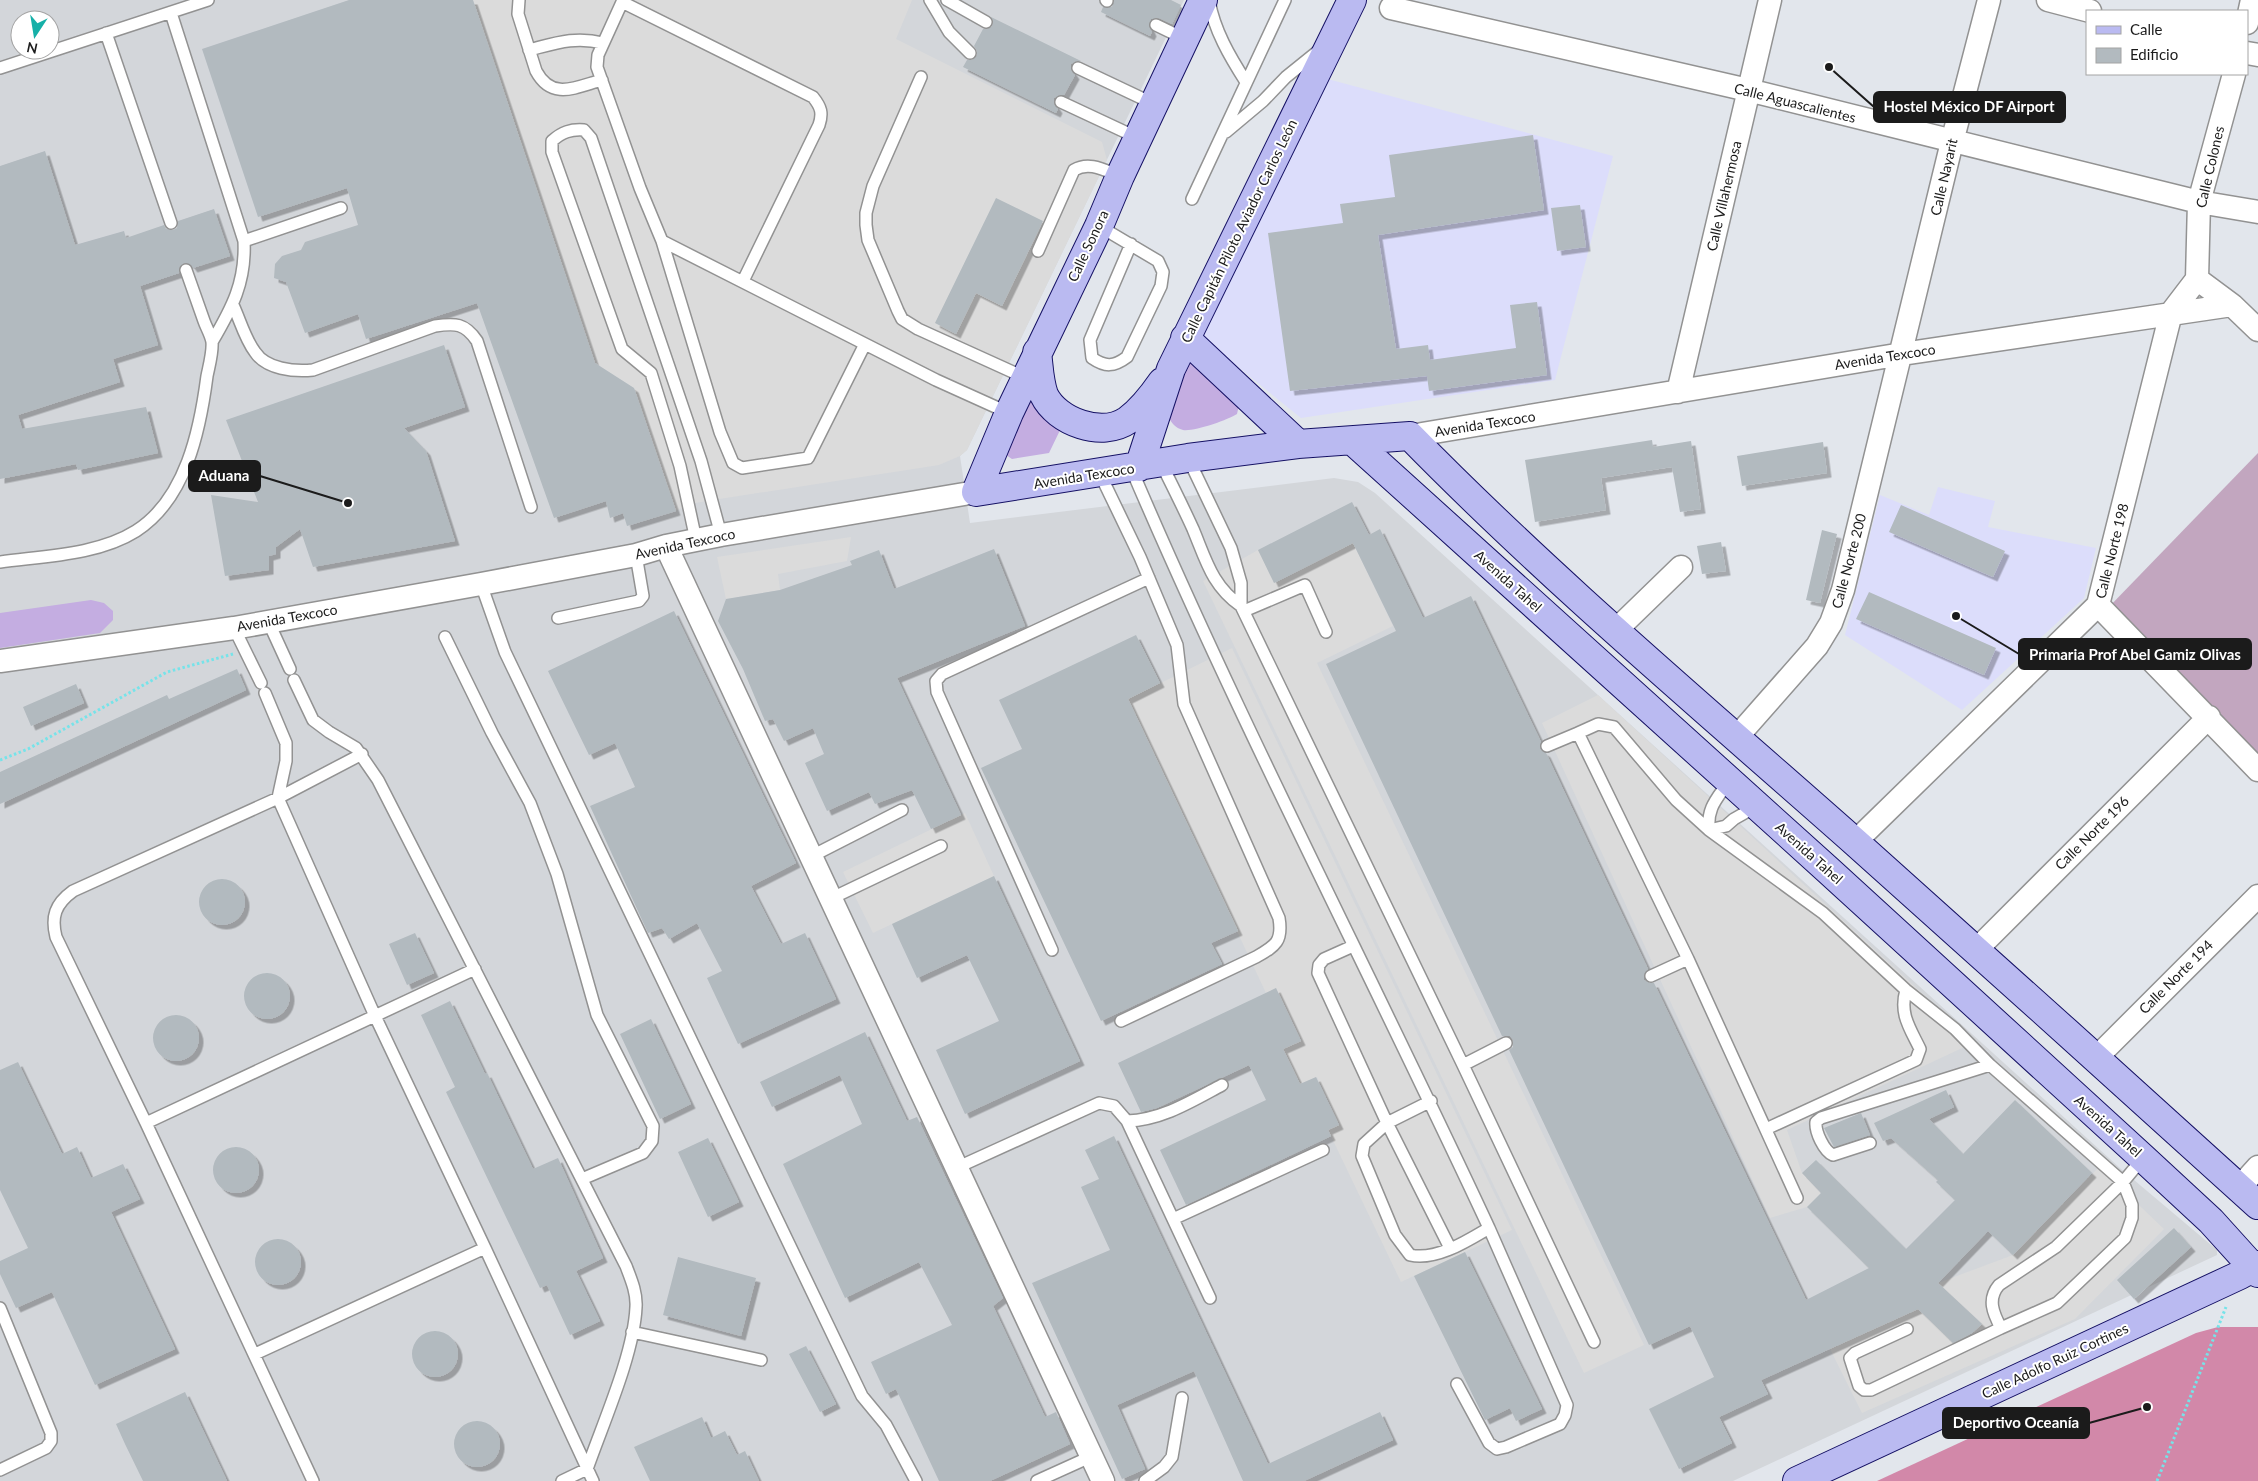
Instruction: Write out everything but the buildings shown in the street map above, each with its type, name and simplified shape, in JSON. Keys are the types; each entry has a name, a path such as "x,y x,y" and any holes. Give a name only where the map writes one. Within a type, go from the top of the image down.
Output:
{"street":[{"name":"Calle Sonora","path":"976,492 1009,413 1099,226 1120,176 1203,0"},
{"name":"Calle Capitán Piloto Aviador Carlos León","path":"1143,466 1171,370 1185,338 1352,0"},
{"name":"Calle Villahermosa","path":"1678,392 1770,0"},
{"name":"Calle Nayarit","path":"1902,354 1952,142 1989,0"},
{"path":"2048,0 2086,10"},
{"path":"2248,18 2252,0"},
{"name":"Calle Aguascalientes","path":"1391,8 1748,90 2199,202 2258,212"},
{"name":"Calle Colones","path":"2197,279 2199,202 2234,75"},
{"path":"2171,314 2197,279 2232,305 2258,330"},
{"name":"Avenida Texcoco","path":"0,661 161,636 234,628 636,555 666,546 721,535 1188,458 1298,444 1410,436 1902,354 2232,305"},
{"name":"Calle Norte 198","path":"1855,842 2098,605 2171,314"},
{"path":"1185,338 1298,444"},
{"path":"1038,352 1040,380 1051,406 1063,416 1079,424 1098,428 1114,426 1128,420 1154,393 1171,370"},
{"name":"Calle Norte 200","path":"1736,738 1817,646 1831,623 1843,590 1902,354"},
{"path":"1410,436 1615,631 1976,950 2248,1197 2258,1167"},
{"name":"Avenida Tahel","path":"1353,441 2144,1158 2211,1221 2252,1270"},
{"path":"666,546 1102,1481"},
{"path":"1615,631 1681,567"},
{"path":"2098,605 2209,717 2258,770"},
{"name":"Calle Norte 196","path":"1976,950 2209,717"},
{"name":"Calle Norte 194","path":"2095,1059 2258,896"},
{"name":"Calle Adolfo Ruiz Cortines","path":"1797,1481 2252,1270"}],"lane":[{"path":"0,68 208,0"},
{"path":"518,0 518,14 540,80 548,86 565,90 602,80"},
{"path":"930,0 949,32 970,53"},
{"path":"947,0 986,22"},
{"path":"1210,0 1211,10 1228,54 1246,82"},
{"path":"1192,199 1285,0"},
{"path":"744,281 818,126 821,111 819,104 813,97 622,1 596,61 640,188 662,240 720,432 733,463 742,468 808,458 865,344"},
{"path":"0,562 90,549 129,534 153,518 169,500 184,468 195,435 206,386 212,342 233,305 242,276 244,241 171,13"},
{"path":"1156,25 1185,39"},
{"path":"1222,135 1312,58 1341,25"},
{"path":"106,33 171,223"},
{"path":"529,50 576,39 588,39 603,43"},
{"path":"1078,68 1154,104"},
{"path":"920,77 873,186 866,213 868,240 902,319 918,329 1026,378"},
{"path":"1061,102 1138,138"},
{"path":"696,540 680,466 651,373 622,349 552,152 552,141 560,134 574,129 584,130 591,138 701,461 721,535"},
{"path":"1038,251 1074,170 1081,166 1092,166 1120,176"},
{"path":"244,241 341,208"},
{"path":"1099,226 1132,244 1158,261 1163,278 1127,357 1119,363 1110,366 1092,358 1090,340 1132,244"},
{"path":"662,240 936,380 1009,413"},
{"path":"186,270 212,342"},
{"path":"233,305 255,353 269,364 299,371 313,370 435,326 450,324 461,326 471,331 478,341 531,507"},
{"path":"651,373 670,367"},
{"path":"1188,458 1231,548 1241,583 1242,609"},
{"path":"680,466 701,461"},
{"path":"1143,466 1193,530 1212,575 1227,596 1242,609 1463,1065 1594,1342"},
{"path":"1143,466 1164,545 1489,1228 1567,1405 1565,1415 1560,1424 1497,1449 1489,1443 1457,1384"},
{"path":"1100,474 1149,578 1177,645 1184,704 1279,918 1281,930 1279,939 1273,947 1256,958 1121,1021"},
{"path":"558,618 639,601 643,596 636,555"},
{"path":"1052,950 937,692 936,680 942,674 1149,578"},
{"path":"481,584 505,652 862,1396 886,1425 916,1481"},
{"path":"1242,609 1305,585 1326,632"},
{"path":"268,621 313,720 362,754 378,780 626,1266 634,1287 636,1306 624,1364 588,1469 562,1481"},
{"path":"234,628 263,688 286,743 286,762 278,798 375,1016 485,1248 592,1481"},
{"path":"445,637 492,733 530,803 557,874 598,1015 653,1126 652,1141 643,1153 582,1179"},
{"path":"1548,746 1598,724 1614,727 1676,800 1709,830 1823,913 1906,990 1955,1029 1990,1065 2123,1182 2132,1205 2132,1218 2125,1238 2057,1303 1870,1390 1864,1390 1859,1386 1850,1358 1855,1353 1907,1330"},
{"path":"1578,733 1688,959 1798,1198"},
{"path":"313,1481 146,1123 56,938 53,924 55,911 62,900 73,891 278,798 362,754"},
{"path":"1709,830 1707,816 1709,810 1730,781"},
{"path":"1709,830 1726,826 1734,818 1757,806"},
{"path":"810,857 902,810"},
{"path":"830,899 941,846"},
{"path":"1354,946 1324,959 1318,965 1318,973 1387,1123 1450,1248"},
{"path":"1651,976 1688,959"},
{"path":"146,1123 475,969"},
{"path":"1766,1129 1888,1075 1916,1060 1920,1050 1903,1012 1902,1004 1906,990"},
{"path":"1463,1065 1506,1043"},
{"path":"1870,1143 1834,1155 1829,1153 1815,1129 1816,1122 1821,1118 1990,1065"},
{"path":"1128,1121 1144,1120 1160,1115 1222,1085"},
{"path":"1430,1101 1387,1123 1364,1144 1362,1156 1395,1235 1410,1255 1422,1258 1450,1248 1489,1228"},
{"path":"956,1168 1099,1103 1114,1106 1128,1121 1210,1298"},
{"path":"1173,1219 1322,1150"},
{"path":"2001,1328 1993,1314 1991,1303 1993,1292 1999,1284 2056,1247 2123,1182 2144,1158"},
{"path":"255,1354 485,1248"},
{"path":"0,1308 51,1433 51,1441 46,1448 0,1470"},
{"path":"632,1332 760,1360"},
{"path":"1145,1481 1164,1467 1172,1457 1182,1398"},
{"path":"1037,1481 1090,1457"}],"path":[{"path":"0,760 28,749 167,672 246,651"},
{"path":"2157,1481 2252,1270"}],"shaded area":[{"path":"0,0 1184,0 967,450 960,456 970,523 1334,478 1358,482 1375,493 2121,1169 2217,1250 2217,1255 1733,1481 0,1481"},
{"path":"473,0 912,0 896,39 1102,142 1107,160 967,450 960,456 939,465 689,504 676,511 634,388 595,363"},
{"path":"1324,78 1613,156 1555,380 1301,418 1201,337"},
{"path":"1188,357 1239,405 1237,414 1210,425 1188,430 1180,429 1172,423 1168,417"},
{"path":"1032,391 1063,424 1049,453 1012,459 1003,453"},
{"path":"2258,453 2258,767 2107,609"},
{"path":"1938,487 1995,501 1988,527 2096,548 2084,598 1962,710 1845,635 1880,495 1929,515"},
{"path":"851,537 847,561 778,574 780,590 726,599 717,557"},
{"path":"1353,543 1393,626 1317,663 1644,1345 1584,1373 1203,581 1258,550 1275,583"},
{"path":"91,600 104,603 113,611 113,620 100,633 0,648 0,613"},
{"path":"1232,648 1512,1230 1401,1282 1328,1130 1339,1124 1317,1077 1300,1084 1283,1049 1301,1040 1276,988 1266,993 1128,699"},
{"path":"1598,695 1975,1042 1787,1130 1802,1173 1821,1193 1807,1207 1770,1218 1542,723"},
{"path":"965,813 994,876 873,933 843,872"},
{"path":"2099,1167 2164,1229 2075,1319 1862,1413 1830,1349 1918,1309 1958,1347 1982,1324 1938,1283 2013,1255"},
{"path":"2218,1327 2258,1327 2258,1481 1877,1481 2196,1333"}],"place":[{"name":"Hostel México DF Airport","path":"1829,67"},
{"name":"Aduana","path":"348,503"},
{"name":"Primaria Prof Abel Gamiz Olivas","path":"1956,616"},
{"name":"Deportivo Oceanía","path":"2147,1407"}]}
